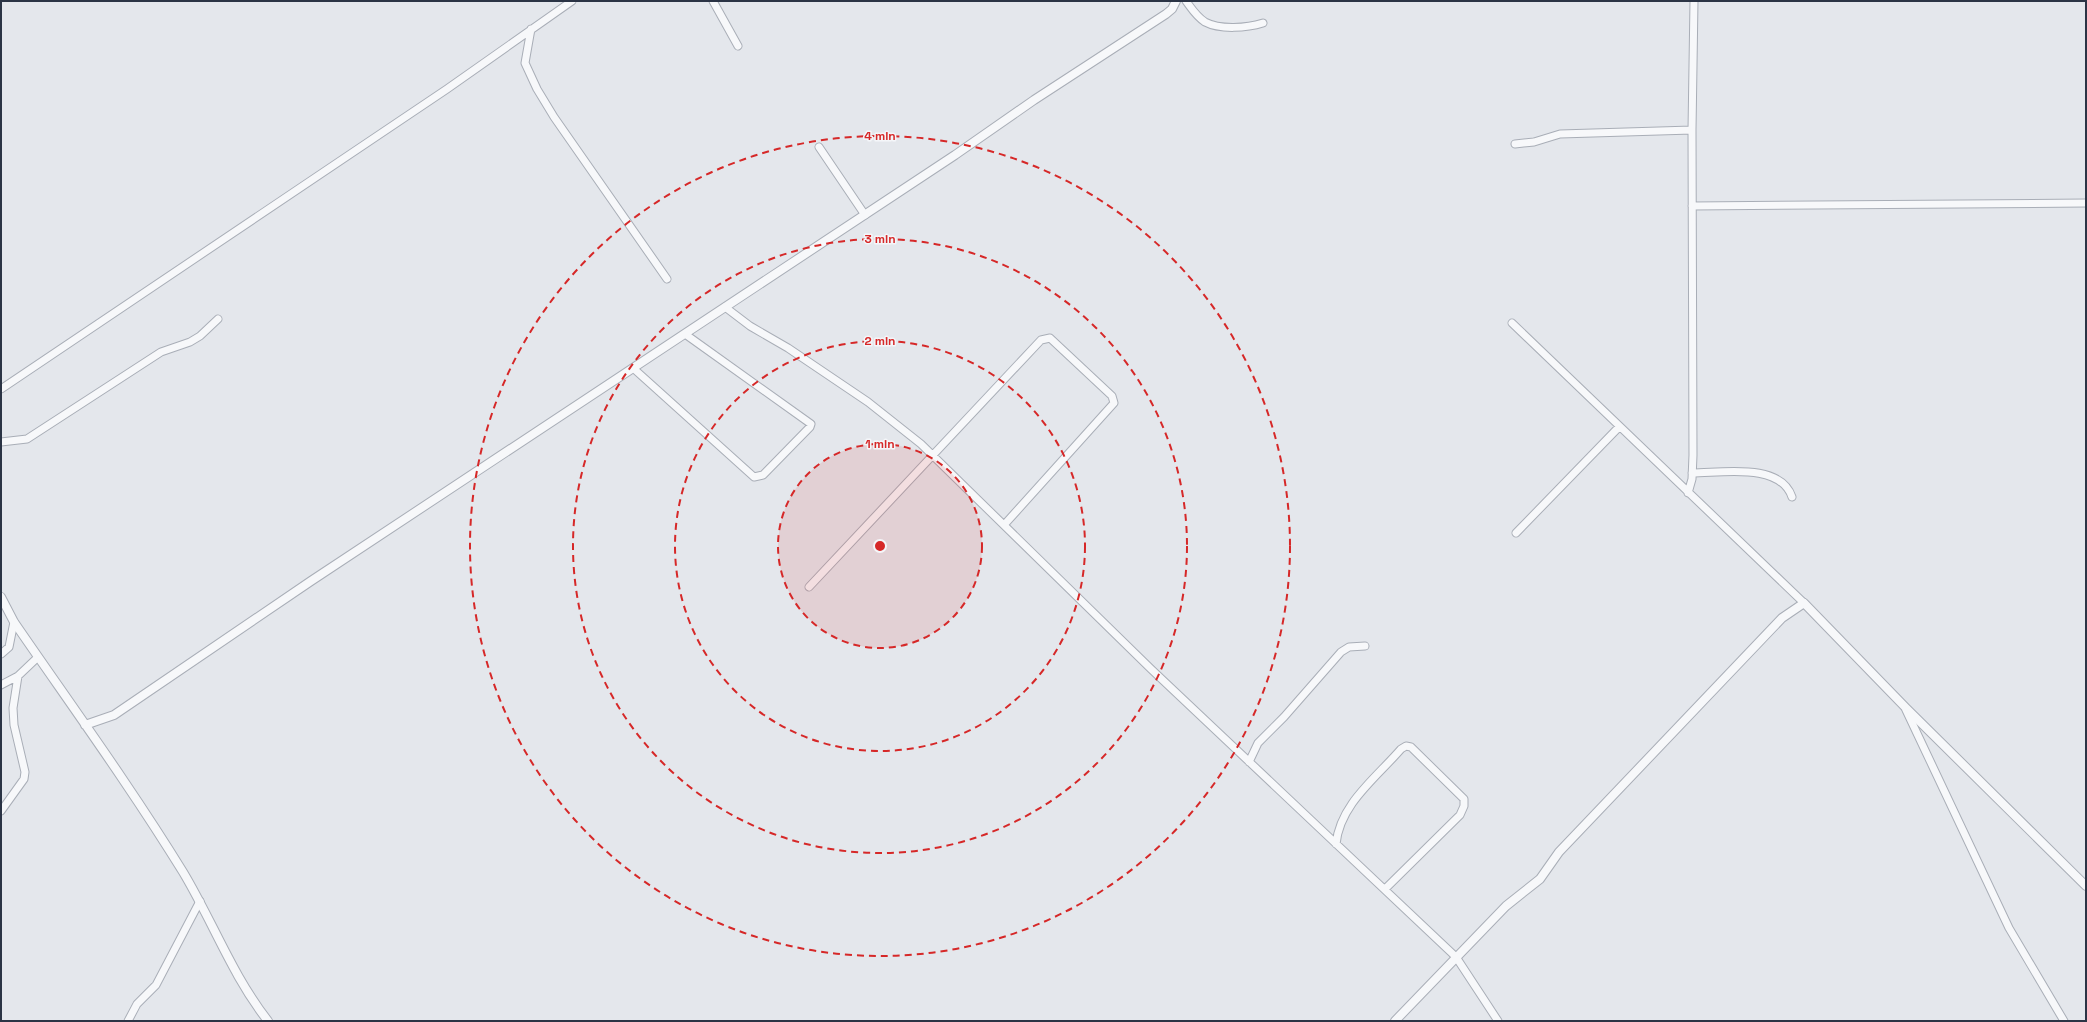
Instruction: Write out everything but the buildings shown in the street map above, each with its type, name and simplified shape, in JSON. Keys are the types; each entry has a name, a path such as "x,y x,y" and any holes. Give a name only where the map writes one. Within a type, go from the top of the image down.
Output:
{"street":[{"path":"1,389 447,89 572,1"},
{"path":"713,1 738,46"},
{"path":"85,725 114,715 311,581 865,215 1034,100 1161,17 1172,9 1176,1"},
{"path":"1186,1 1196,14 1210,24 1244,26 1263,23"},
{"path":"1688,493 1692,473 1692,130 1694,1"},
{"path":"531,29 525,63 537,89 554,117 667,279"},
{"path":"1515,144 1534,142 1560,134 1692,130"},
{"path":"819,147 865,215"},
{"path":"1692,206 2086,203"},
{"path":"725,307 750,326 788,348 868,402 895,422 932,455 1249,762 1456,957 1498,1021"},
{"path":"1,442 27,438 161,352 190,342 200,336 218,319"},
{"path":"1512,323 1804,603 1906,708 2086,886"},
{"path":"633,368 754,477 763,475 810,428 811,424 685,334"},
{"path":"809,587 1041,340 1050,338 1064,349 1112,396 1114,403 1004,525"},
{"path":"1516,533 1619,427"},
{"path":"1692,473 1768,475 1787,486 1792,497"},
{"path":"1,597 14,622 147,814 200,901 246,992 268,1021"},
{"path":"1396,1021 1506,906 1540,879 1559,852 1782,618 1804,603"},
{"path":"1,654 9,647 14,622"},
{"path":"1249,762 1258,743 1284,717 1341,652 1350,647 1365,646"},
{"path":"1,685 18,676 38,657"},
{"path":"1,811 24,779 24,772 14,725 13,708 18,676"},
{"path":"1906,708 2009,928 2064,1021"},
{"path":"1336,844 1338,832 1347,808 1401,749 1406,746 1411,747 1464,799 1464,806 1460,815 1385,889"},
{"path":"128,1021 137,1004 156,984 200,901"}]}
